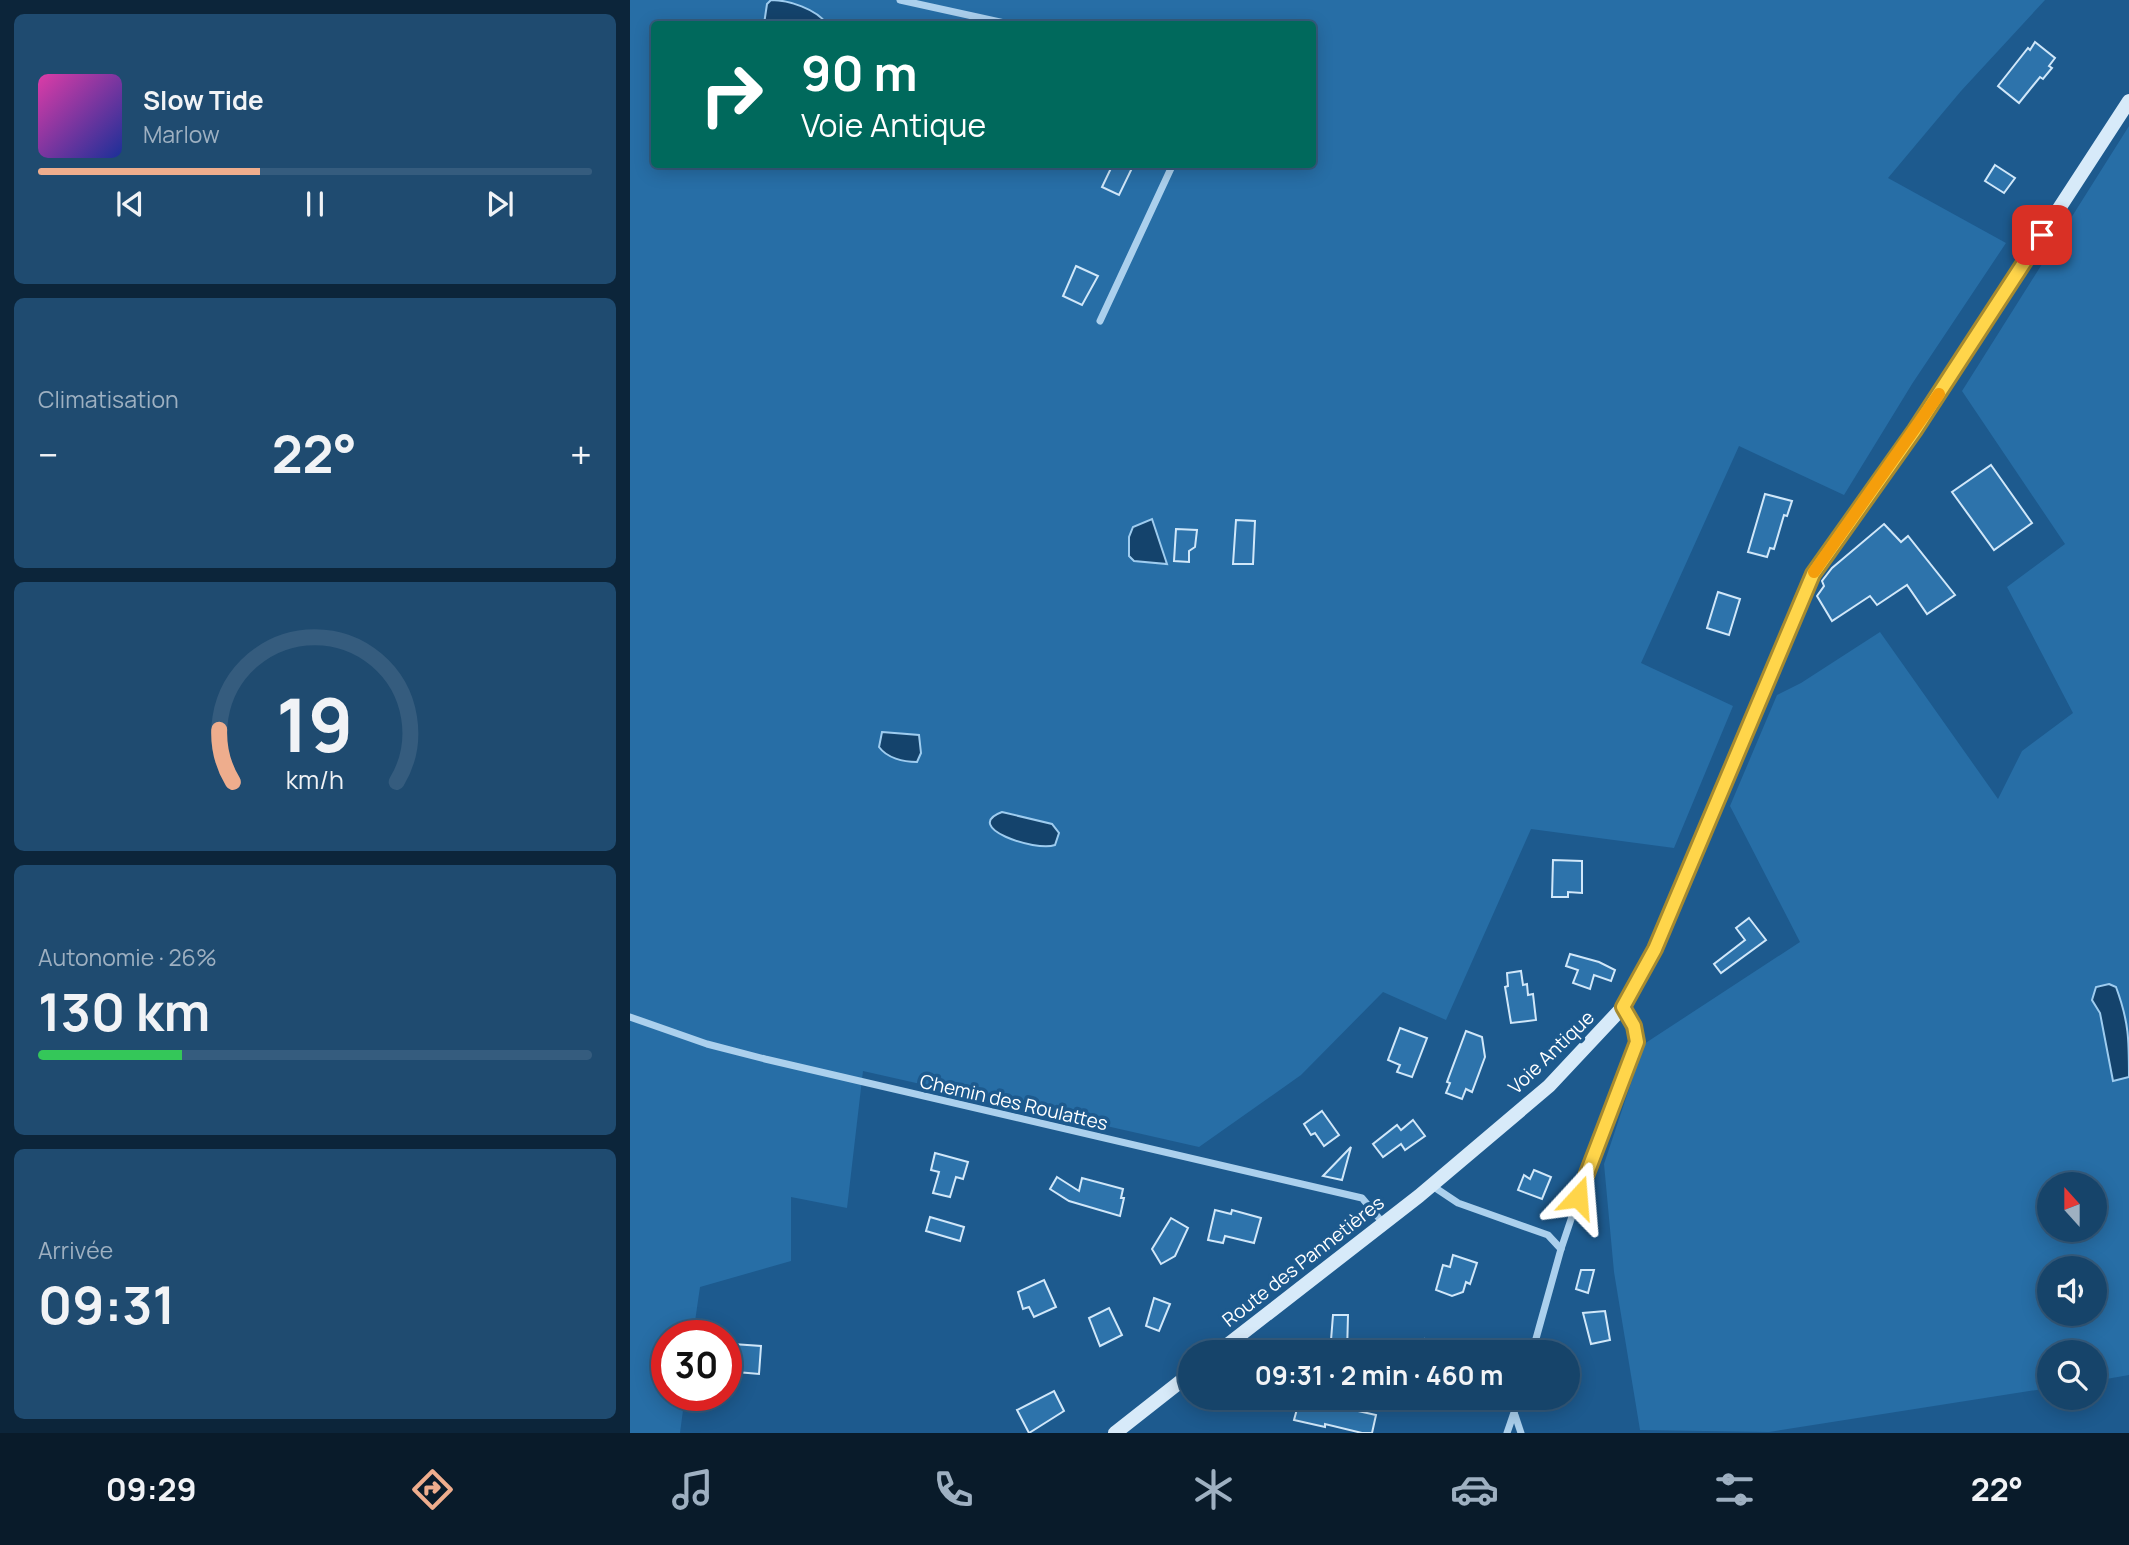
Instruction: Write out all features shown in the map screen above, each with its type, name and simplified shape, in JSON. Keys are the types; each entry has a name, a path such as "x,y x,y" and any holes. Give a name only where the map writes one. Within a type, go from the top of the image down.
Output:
{"street":[{"path":"900,0 995,21"},
{"name":"Voie Antique","path":"1414,1199 1549,1086 1623,1007 1655,949 1813,574 1915,430 2129,102"},
{"path":"1100,321 1171,168"},
{"path":"1536,1340 1561,1248 1637,1042 1634,1026 1623,1007"},
{"name":"Chemin des Roulattes","path":"630,1017 707,1044 765,1059 1362,1198 1383,1223"},
{"path":"1431,1185 1458,1203 1548,1235 1561,1248"},
{"name":"Route des Pannetières","path":"1234,1340 1414,1199"},
{"path":"1115,1433 1178,1383"},
{"path":"1507,1433 1516,1410"},
{"path":"1515,1414 1521,1433"}],"shaded area":[{"path":"630,0 2045,0 1961,91 1888,178 2006,243 1912,384 1844,495 1739,446 1641,663 1733,706 1674,848 1531,829 1446,1020 1383,992 1301,1075 1199,1147 863,1071 847,1208 791,1197 791,1261 700,1287 695,1320 651,1320 651,1411 683,1411 680,1433 630,1433"},
{"path":"771,0 802,6 824,21 764,21 767,4"},
{"path":"2129,126 2129,1375 2107,1379 2107,1340 2037,1340 2037,1390 1769,1432 1640,1430 1614,1272 1604,1164 1644,1044 1800,942 1730,806 1777,695 1801,683 1880,632 1998,799 2022,751 2073,713 2007,587 2065,544 1962,391"},
{"path":"1152,519 1167,564 1134,561 1129,556 1129,537 1133,527"},
{"path":"882,732 919,735 921,753 917,762 896,759 882,751 879,747"},
{"path":"1002,812 1052,824 1059,833 1055,845 1019,842 995,831 990,824 992,818"},
{"path":"2109,984 2116,987 2120,999 2126,1021 2129,1052 2129,1077 2113,1081 2100,1013 2092,1000 2096,987"}],"building":[{"path":"2035,42 2055,58 2049,66 2052,68 2043,79 2040,77 2019,103 1998,86"},
{"path":"1995,165 2015,178 2004,193 1985,181"},
{"path":"1111,168 1132,168 1119,195 1102,187"},
{"path":"1076,266 1098,276 1082,305 1063,296"},
{"path":"1991,465 2032,523 1994,550 1952,492"},
{"path":"1765,494 1792,501 1787,516 1784,515 1774,549 1770,548 1767,557 1748,552"},
{"path":"1236,520 1255,521 1253,564 1233,564"},
{"path":"1884,524 1901,542 1908,536 1955,595 1927,614 1907,585 1877,605 1870,596 1832,621 1817,596 1824,586 1822,581 1832,568"},
{"path":"1176,529 1197,530 1195,547 1189,551 1189,562 1174,561"},
{"path":"1718,592 1740,599 1729,635 1707,628"},
{"path":"1553,860 1582,861 1582,893 1568,892 1568,897 1552,897"},
{"path":"1749,918 1766,940 1721,973 1714,964 1745,940 1736,928"},
{"path":"1570,954 1599,962 1615,970 1611,981 1594,975 1590,989 1573,983 1578,970 1566,966"},
{"path":"1521,971 1523,985 1527,984 1528,995 1533,994 1536,1020 1511,1023 1505,987 1508,986 1507,973"},
{"path":"1400,1028 1427,1038 1412,1077 1397,1072 1400,1065 1388,1060"},
{"path":"1466,1031 1482,1037 1485,1057 1472,1092 1466,1089 1462,1099 1446,1093 1450,1083 1447,1082"},
{"path":"1322,1111 1339,1135 1324,1146 1315,1133 1311,1135 1304,1124"},
{"path":"1413,1120 1425,1136 1405,1150 1401,1144 1383,1157 1373,1144 1397,1125 1401,1130"},
{"path":"1351,1147 1342,1180 1323,1176"},
{"path":"935,1153 968,1162 963,1179 956,1177 950,1197 933,1193 939,1172 931,1170"},
{"path":"1534,1170 1551,1177 1542,1199 1518,1190 1524,1175 1530,1179"},
{"path":"1057,1177 1079,1191 1082,1178 1123,1189 1120,1216 1069,1201 1050,1189"},
{"path":"1215,1210 1231,1214 1232,1210 1261,1218 1254,1243 1225,1236 1223,1243 1208,1240"},
{"path":"930,1217 964,1227 960,1241 926,1231"},
{"path":"1171,1218 1188,1228 1175,1256 1161,1264 1152,1249"},
{"path":"1453,1255 1477,1263 1470,1284 1466,1282 1463,1292 1452,1296 1436,1290 1443,1265 1450,1267"},
{"path":"1581,1270 1594,1270 1588,1293 1576,1289"},
{"path":"1044,1280 1056,1307 1034,1317 1029,1307 1023,1309 1018,1292"},
{"path":"1154,1298 1170,1304 1159,1331 1146,1326"},
{"path":"1109,1308 1122,1335 1100,1346 1089,1318"},
{"path":"1605,1311 1610,1340 1591,1344 1583,1313"},
{"path":"1333,1315 1348,1315 1347,1340 1331,1340"},
{"path":"742,1345 761,1346 759,1374 742,1372"},
{"path":"1054,1391 1064,1411 1029,1433 1017,1410"},
{"path":"1297,1410 1354,1410 1376,1415 1372,1433 1294,1420"}],"slow traffic":[{"path":"1814,572 1939,394"}],"route":[{"path":"1578,1197 1637,1042 1634,1026 1623,1007 1655,949 1813,574 1915,430 2042,235"}]}
